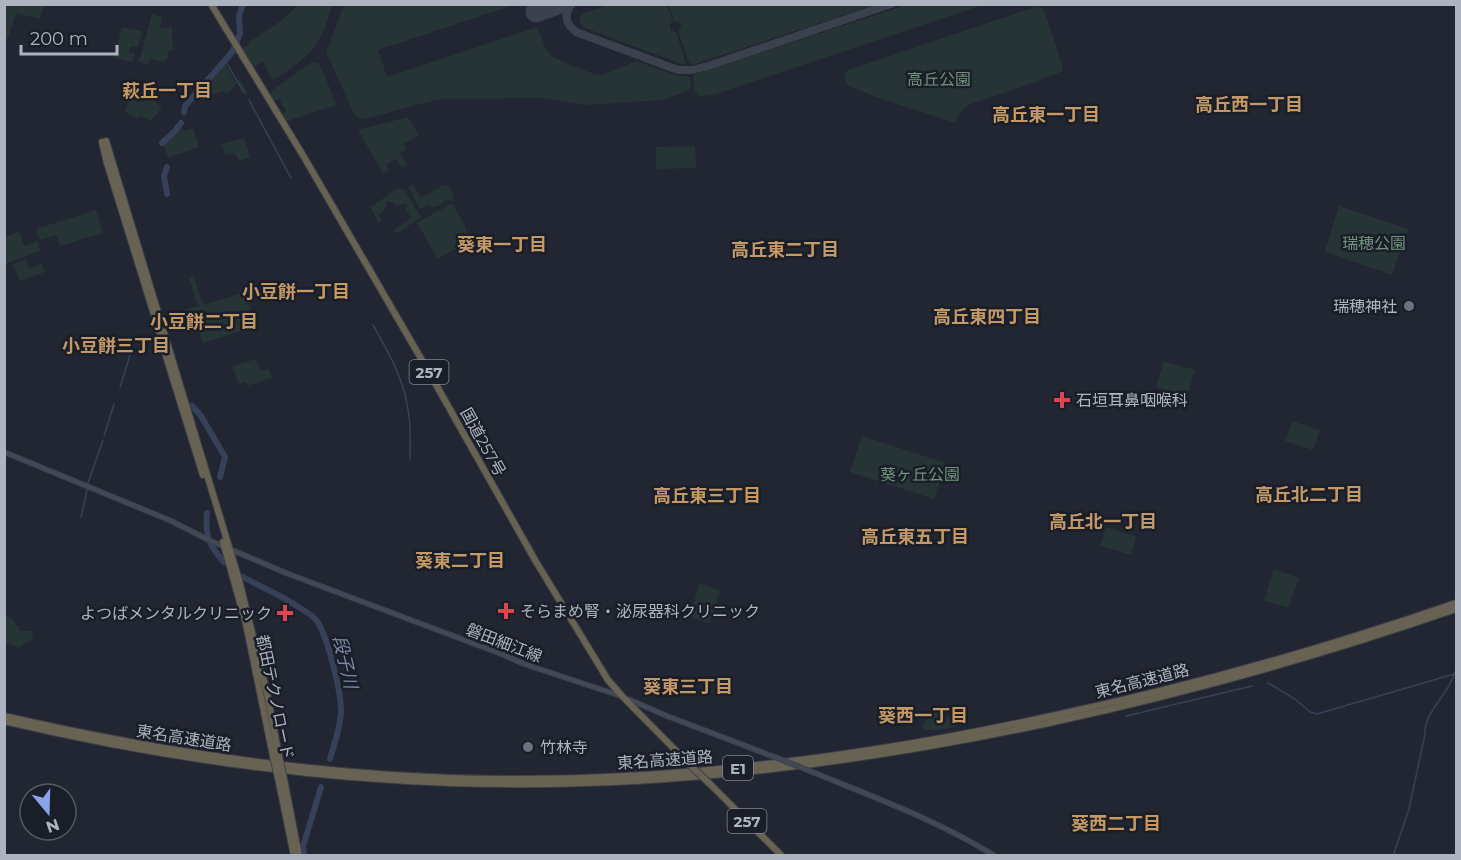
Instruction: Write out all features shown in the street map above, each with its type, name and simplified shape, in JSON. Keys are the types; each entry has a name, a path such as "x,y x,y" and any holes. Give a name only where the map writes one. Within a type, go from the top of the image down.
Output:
{"highway":[{"name":"国道257号","path":"211,4 304,157 540,568 608,680 782,855"},
{"path":"104,142 107,163 227,547"},
{"name":"都田テクノロード","path":"227,547 252,627 267,693 276,756 299,855"},
{"name":"東名高速道路","path":"4,716 180,752 346,772 524,779 705,771 842,755 967,734 1079,711 1280,659 1456,603"},
{"name":"東名高速道路","path":"4,721 97,742 202,761 355,778 454,783 556,784 710,776 843,761 1090,714 1273,667 1361,641 1456,609"},
{"name":"都田テクノロード","path":"281,778 294,855"}],"main road":[{"name":"磐田細江線","path":"4,452 169,520 204,538 324,588 524,664 622,696 667,716 899,807 959,834 995,855"}],"green space":[{"path":"6,4 44,5 40,19 16,13 8,39 5,38"},
{"path":"669,4 875,5 692,65 689,63 678,31 681,24 674,21"},
{"path":"298,5 332,5 323,32 314,48 272,81 263,61 254,67 243,49"},
{"path":"344,5 513,5 378,50 387,77 537,27 552,57 596,75 602,75 636,61 675,75 690,77 691,86 679,94 662,100 585,105 543,98 444,99 365,119 358,118 354,114 327,54"},
{"path":"608,5 667,5 673,21 670,28 676,32 686,64 585,28 580,23 579,19 582,14"},
{"path":"906,5 983,5 716,94 700,97 695,92 693,75"},
{"name":"高丘公園","path":"1038,6 1044,10 1063,68 1061,72 970,104 960,112 956,122 876,97 847,85 844,75 848,70"},
{"path":"152,14 162,17 160,28 172,27 173,51 168,51 168,58 163,62 151,59 147,65 138,61"},
{"path":"122,27 142,31 138,47 131,46 129,52 135,54 132,62 114,58"},
{"path":"312,62 319,63 337,105 287,121 282,114 286,111 279,99 274,101 270,95 271,91"},
{"path":"225,63 235,82 240,79 248,93 245,95 237,83 227,94 223,91 200,98 196,93"},
{"path":"142,83 156,92 151,99 162,107 151,121 140,115 139,119 125,112 131,87 140,88"},
{"path":"408,117 419,135 404,144 407,149 400,154 407,164 402,167 395,159 386,165 389,170 383,174 358,130"},
{"path":"181,124 183,131 193,128 199,147 168,158 164,145 165,138"},
{"path":"244,138 250,157 239,161 235,153 225,155 222,144"},
{"path":"695,146 696,168 656,169 656,147"},
{"path":"413,184 421,197 418,199 442,185 448,186 454,196 452,201 445,200 437,206 428,205 420,209 408,187"},
{"path":"398,188 404,189 421,217 396,233 393,230 410,219 405,208 407,204 396,206 394,202 386,202 386,208 379,215 380,222 377,221 371,207"},
{"path":"452,203 471,240 438,259 417,223"},
{"name":"瑞穂公園","path":"1339,206 1408,229 1392,275 1325,251"},
{"path":"96,210 103,233 60,246 57,235 40,240 36,229"},
{"path":"19,232 24,246 37,242 40,251 5,264 5,237"},
{"path":"26,260 29,268 42,264 45,272 19,281 13,264"},
{"path":"194,277 203,305 245,292 256,326 203,343 193,317 189,319 184,310 198,306 189,278"},
{"path":"256,359 261,371 269,369 272,378 247,386 246,382 239,384 232,366"},
{"path":"1164,361 1195,370 1187,396 1156,387"},
{"path":"1292,421 1320,430 1313,450 1285,441"},
{"name":"葵ヶ丘公園","path":"862,436 946,463 934,499 850,472"},
{"path":"1106,527 1135,536 1131,555 1100,546"},
{"path":"1274,569 1299,578 1288,608 1264,600"},
{"path":"699,583 720,592 708,623 690,617"},
{"path":"4,615 12,618 20,631 32,631 33,639 19,648 5,642"},
{"path":"932,710 957,722 958,726 940,730 924,730 923,725"}],"waterway":[{"name":"段子川","path":"184,112 185,106 233,51 240,34 239,16 243,4"},
{"path":"225,60 244,93"},
{"path":"249,100 291,178"},
{"name":"段子川","path":"162,143 181,123"},
{"name":"段子川","path":"167,167 164,176 167,194"},
{"path":"373,325 401,381 410,422 410,460"},
{"path":"120,387 132,349"},
{"path":"104,436 114,404"},
{"name":"段子川","path":"192,406 201,416 225,457 220,477"},
{"path":"88,483 103,440"},
{"path":"81,517 87,490"},
{"name":"段子川","path":"207,513 209,540 224,562"},
{"name":"段子川","path":"243,577 307,612 316,620 325,637 341,704 339,725 330,759"},
{"path":"1393,856 1409,809 1428,718 1456,672"},
{"path":"1268,683 1295,699 1310,712 1317,714 1454,674"},
{"path":"1126,716 1252,686"},
{"name":"段子川","path":"304,856 303,846 321,787"}],"taxiway":[{"path":"572,4 567,12 567,19 576,32 678,70 693,70 711,65 891,4"}],"runway":[{"path":"536,12 558,4"}],"place":[{"name":"瑞穂神社","path":"1409,306"},
{"name":"石垣耳鼻咽喉科","path":"1062,400"},
{"name":"そらまめ腎・泌尿器科クリニック","path":"506,611"},
{"name":"よつばメンタルクリニック","path":"285,613"},
{"name":"竹林寺","path":"528,747"}],"district":[{"name":"萩丘一丁目","path":"167,91"},
{"name":"高丘西一丁目","path":"1249,105"},
{"name":"高丘東一丁目","path":"1046,115"},
{"name":"葵東一丁目","path":"502,245"},
{"name":"高丘東二丁目","path":"785,250"},
{"name":"小豆餅一丁目","path":"296,292"},
{"name":"高丘東四丁目","path":"987,317"},
{"name":"小豆餅二丁目","path":"204,322"},
{"name":"小豆餅三丁目","path":"116,346"},
{"name":"高丘北二丁目","path":"1309,495"},
{"name":"高丘東三丁目","path":"707,496"},
{"name":"高丘北一丁目","path":"1103,522"},
{"name":"高丘東五丁目","path":"915,537"},
{"name":"葵東二丁目","path":"460,561"},
{"name":"葵東三丁目","path":"688,687"},
{"name":"葵西一丁目","path":"923,716"},
{"name":"葵西二丁目","path":"1116,824"}]}
